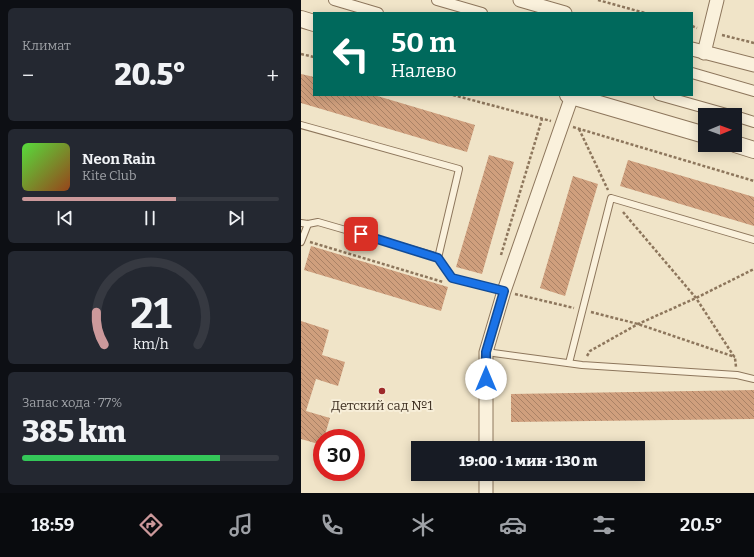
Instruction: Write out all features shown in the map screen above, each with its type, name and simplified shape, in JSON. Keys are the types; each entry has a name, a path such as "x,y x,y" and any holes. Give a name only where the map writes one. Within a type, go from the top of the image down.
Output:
{"street":[{"path":"334,0 375,12"},
{"path":"437,0 479,12"},
{"path":"520,0 562,12"},
{"path":"717,0 698,51 754,65"},
{"path":"301,20 313,23"},
{"path":"693,73 754,91"},
{"path":"486,441 486,352 504,291 562,124 570,96 698,133"},
{"path":"663,96 705,108"},
{"path":"742,118 754,122"},
{"path":"742,146 754,150"},
{"path":"486,481 486,493"}],"lane":[{"path":"301,125 459,169 438,258"},
{"path":"569,363 611,198 754,240"},
{"path":"302,241 304,224 317,222 438,258 452,278 504,291"},
{"path":"486,352 582,365 737,375 754,379"}],"path":[{"path":"598,0 641,12"},
{"path":"301,54 313,57"},
{"path":"457,96 562,124 754,182"},
{"path":"579,129 611,198 696,298 735,358 737,375"},
{"path":"302,241 451,284"},
{"path":"582,365 590,351 638,324 696,298 754,269"},
{"path":"504,291 638,324 735,358"}],"building":[{"path":"301,74 313,77 313,96 377,96 475,125 467,152 301,103"},
{"path":"489,155 514,162 482,274 456,267"},
{"path":"628,160 754,197 754,226 620,186"},
{"path":"573,176 598,184 565,296 540,288"},
{"path":"311,246 448,287 441,311 304,270"},
{"path":"301,321 329,330 322,355 345,362 338,386 316,379 306,411 330,418 327,429 313,429 313,442 301,439"},
{"path":"754,390 754,419 511,422 511,394"}],"place":[{"name":"Детский сад №1","path":"382,391"}],"route":[{"path":"361,234 432,255 438,258 452,278 504,291 486,352 486,379"}]}
